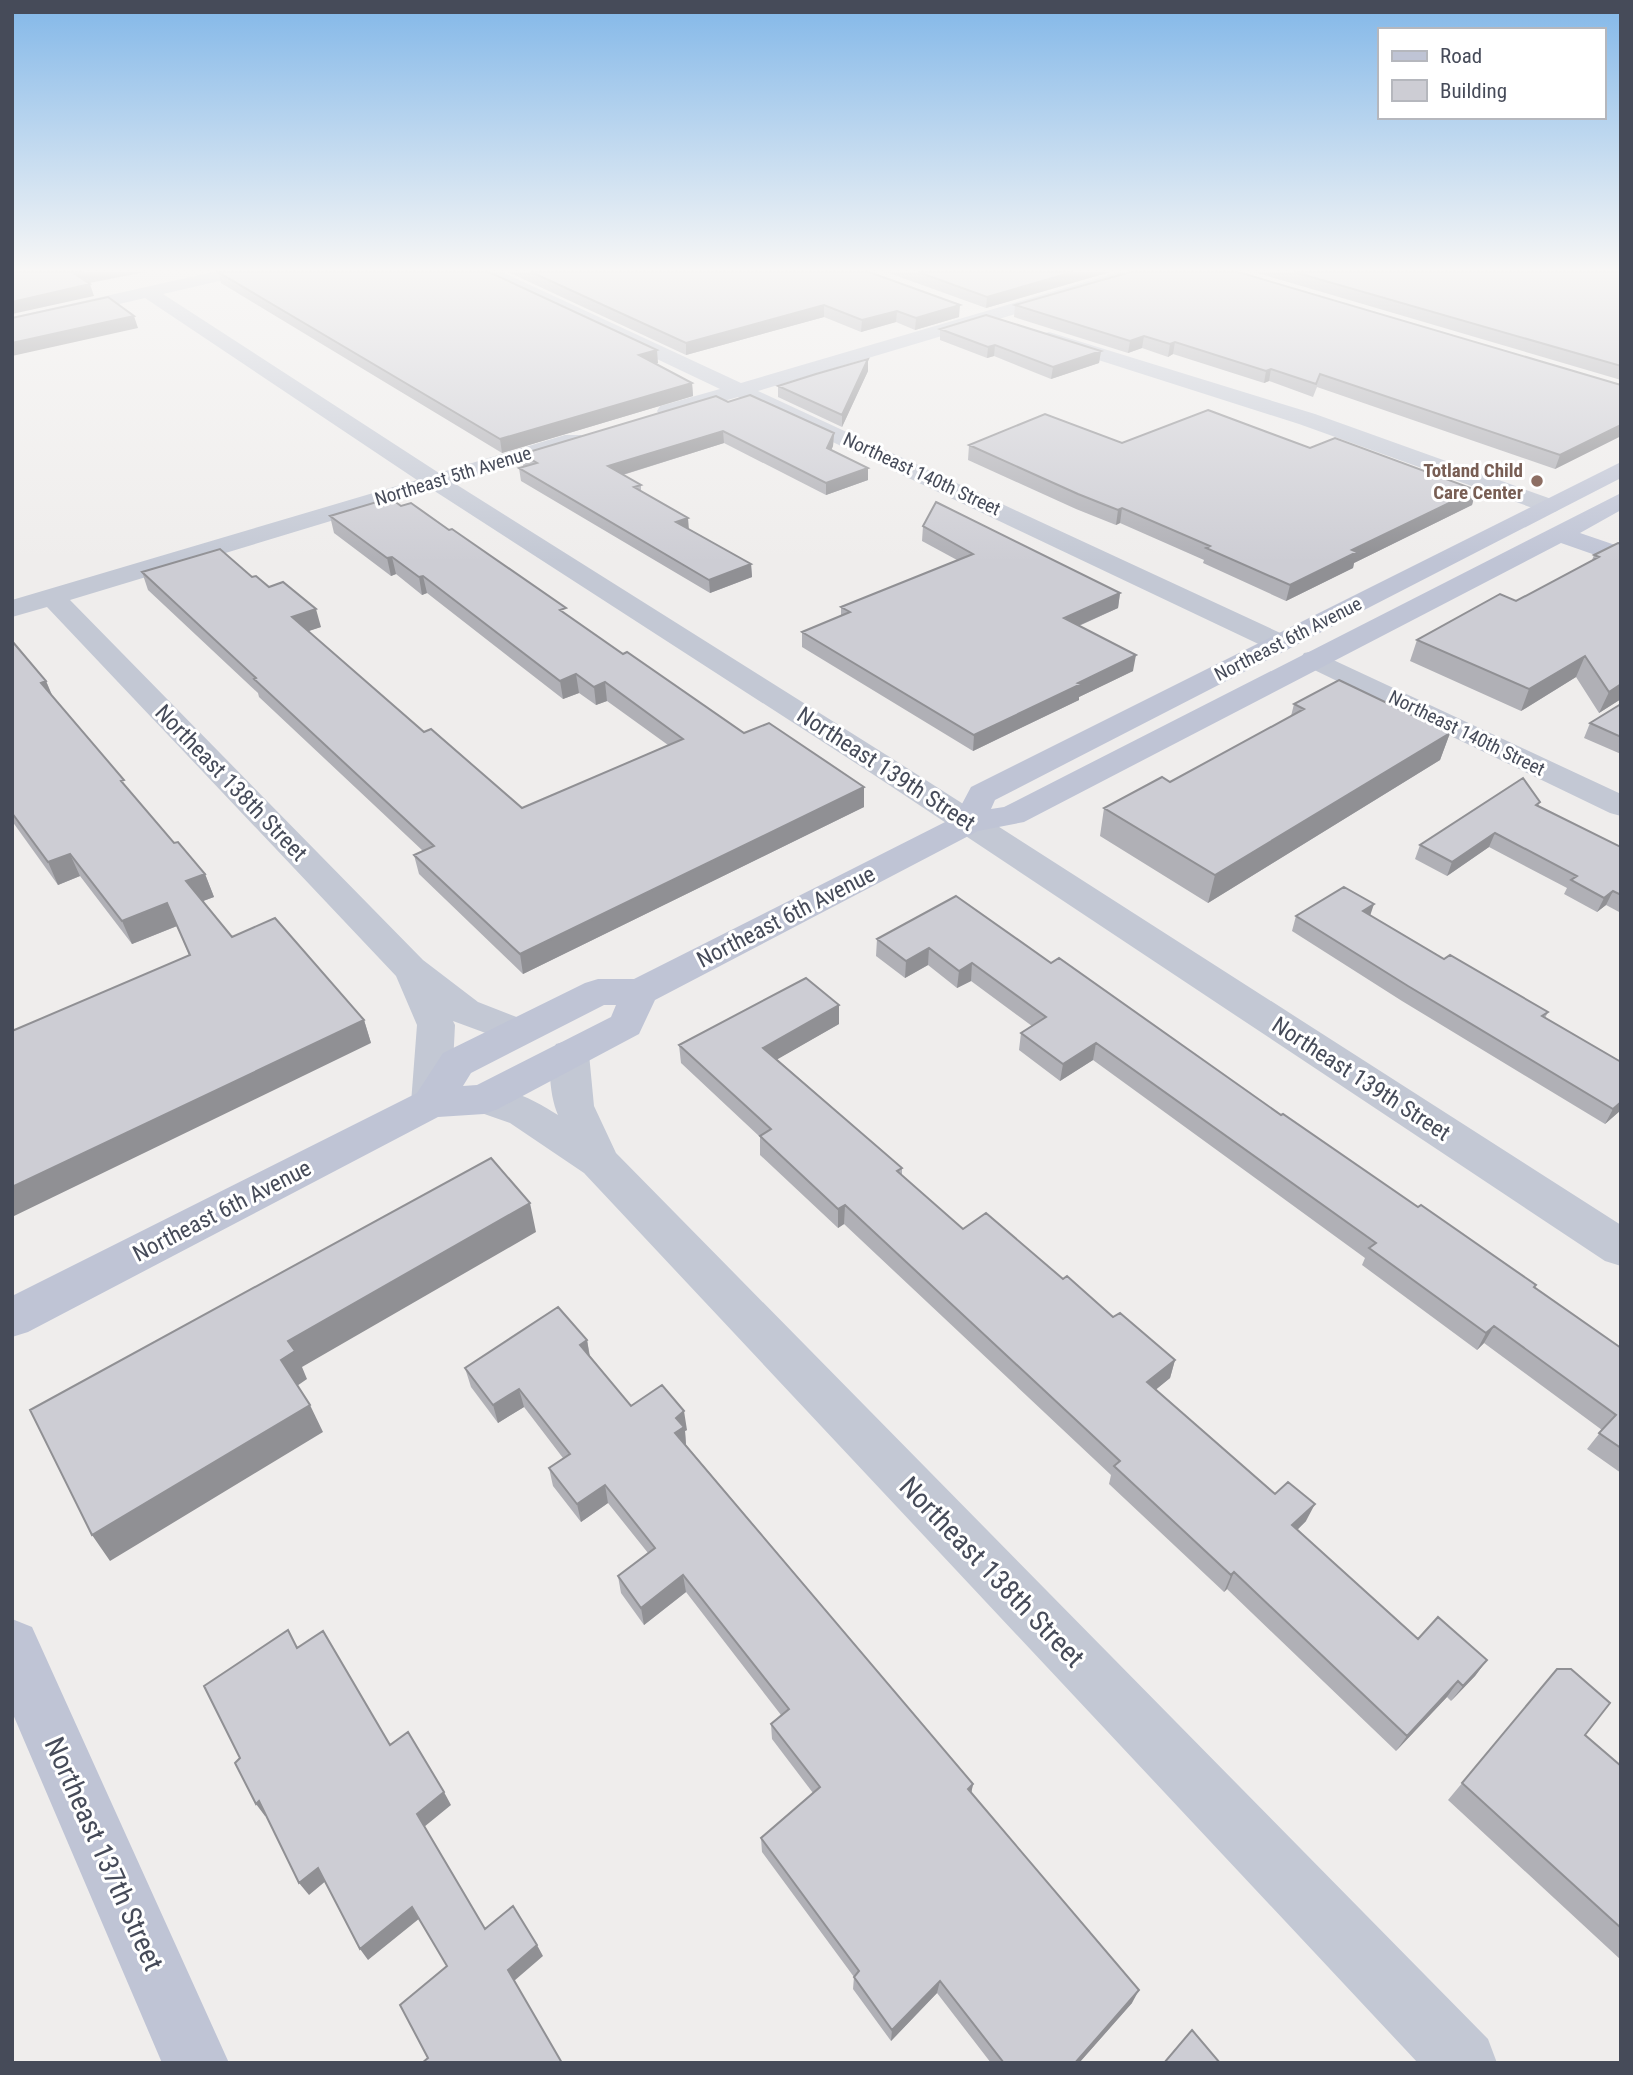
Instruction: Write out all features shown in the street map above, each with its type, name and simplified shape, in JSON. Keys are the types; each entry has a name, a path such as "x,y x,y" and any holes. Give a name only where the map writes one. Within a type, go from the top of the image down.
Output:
{"main road":[{"name":"Northeast 6th Avenue","path":"969,823 982,794 1621,469"},
{"name":"Northeast 6th Avenue","path":"431,1103 457,1063 518,1032 598,992 640,992 969,823 1013,815 1560,534 1621,500"},
{"path":"1326,653 1358,621 1537,527 1553,511 1549,506"},
{"path":"1560,534 1621,556"},
{"name":"Northeast 6th Avenue","path":"12,1318 431,1103 484,1099 626,1025 640,992"},
{"name":"Northeast 137th Street","path":"12,1646 196,2063"}],"street":[{"name":"Northeast 139th Street","path":"265,369 1621,1248"},
{"name":"Northeast 140th Street","path":"698,369 1279,643"},
{"path":"649,417 810,369"},
{"path":"1148,369 1307,419 1549,506"},
{"name":"Northeast 5th Avenue","path":"12,609 595,433"},
{"name":"Northeast 138th Street","path":"52,597 410,969 465,1011 518,1032"},
{"name":"Northeast 140th Street","path":"1326,653 1621,806"},
{"name":"Northeast 138th Street","path":"410,969 436,1024 431,1103"},
{"name":"Northeast 138th Street","path":"570,1054 573,1106 599,1162 1464,2063"},
{"path":"484,1099 524,1113 599,1162"}],"building":[{"path":"382,369 665,369 692,383 500,439"},
{"path":"834,369 863,369 842,415 778,386"},
{"path":"1259,369 1566,369 1621,385 1621,425 1560,455 1320,374 1316,384 1271,369"},
{"path":"750,395 834,433 827,448 868,468 826,483 723,431 608,466 641,485 634,487 688,518 676,522 751,564 709,580 519,468 537,463 522,454 716,396 728,402"},
{"path":"1208,410 1310,448 1335,438 1476,490 1352,550 1357,552 1290,585 1206,548 1210,546 1122,508 1118,510 1078,494 969,445 1045,414 1122,443"},
{"path":"390,498 401,506 411,503 449,530 452,529 566,608 560,610 623,654 627,652 744,733 769,723 864,787 520,954 414,855 434,846 142,572 220,549 252,577 256,576 269,587 283,582 316,609 292,617 424,732 431,729 522,808 683,739 605,682 594,687 576,674 560,681 423,576 419,577 392,557 387,558 330,516"},
{"path":"936,502 1120,593 1064,618 1136,655 974,735 802,632 850,612 841,607 973,554 923,526"},
{"path":"1621,544 1621,684 1609,692 1585,656 1529,689 1417,640 1500,594 1516,601 1599,557 1594,555"},
{"path":"12,641 46,681 41,683 124,780 121,781 174,843 178,842 205,874 186,881 232,937 275,918 364,1020 12,1187 12,1031 190,955 167,903 122,921 70,854 48,862 12,813"},
{"path":"1339,680 1450,733 1215,875 1104,808 1162,777 1170,782 1304,709 1294,704"},
{"path":"1621,704 1621,737 1590,723"},
{"path":"1523,778 1540,802 1536,805 1621,847 1621,895 1613,891 1604,898 1571,880 1577,876 1495,833 1452,862 1420,845"},
{"path":"1344,887 1374,904 1363,911 1444,959 1450,955 1548,1012 1542,1016 1621,1062 1621,1102 1613,1109 1296,916"},
{"path":"956,896 1051,963 1059,958 1281,1115 1418,1207 1421,1205 1621,1348 1621,1448 1599,1433 1616,1415 1494,1326 1486,1333 1369,1248 1376,1243 1096,1043 1063,1064 1021,1033 1046,1017 972,963 959,971 929,948 906,961 877,939"},
{"path":"806,978 839,1005 763,1048 902,1168 897,1171 963,1229 986,1213 1063,1279 1067,1276 1113,1317 1120,1313 1175,1360 1147,1382 1275,1494 1288,1482 1315,1504 1292,1525 1418,1639 1438,1617 1487,1660 1463,1686 1458,1681 1407,1736 1234,1572 1231,1575 1114,1466 1120,1461 845,1205 838,1209 760,1136 771,1129 679,1045"},
{"path":"491,1158 530,1203 288,1341 295,1351 281,1360 310,1405 92,1535 30,1410"},
{"path":"558,1307 587,1340 580,1345 631,1406 662,1385 684,1411 676,1418 684,1427 675,1433 973,1784 968,1789 1139,1990 1075,2063 1004,2063 940,1981 892,2030 854,1977 859,1971 761,1838 820,1787 771,1724 789,1709 683,1575 641,1608 618,1576 655,1548 605,1485 577,1504 549,1468 570,1454 519,1389 493,1405 465,1368"},
{"path":"288,1630 297,1648 323,1631 390,1745 408,1732 444,1792 417,1814 485,1929 513,1906 537,1945 508,1970 562,2063 422,2063 428,2058 400,2005 447,1966 412,1907 360,1949 318,1868 299,1883 259,1801 256,1804 235,1763 240,1758 204,1686"},
{"path":"1557,1669 1571,1669 1610,1703 1585,1735 1621,1766 1621,1928 1462,1783"},
{"path":"1192,2030 1220,2063 1164,2063"}],"place":[{"name":"Totland Child Care Center","path":"1537,481"}]}
